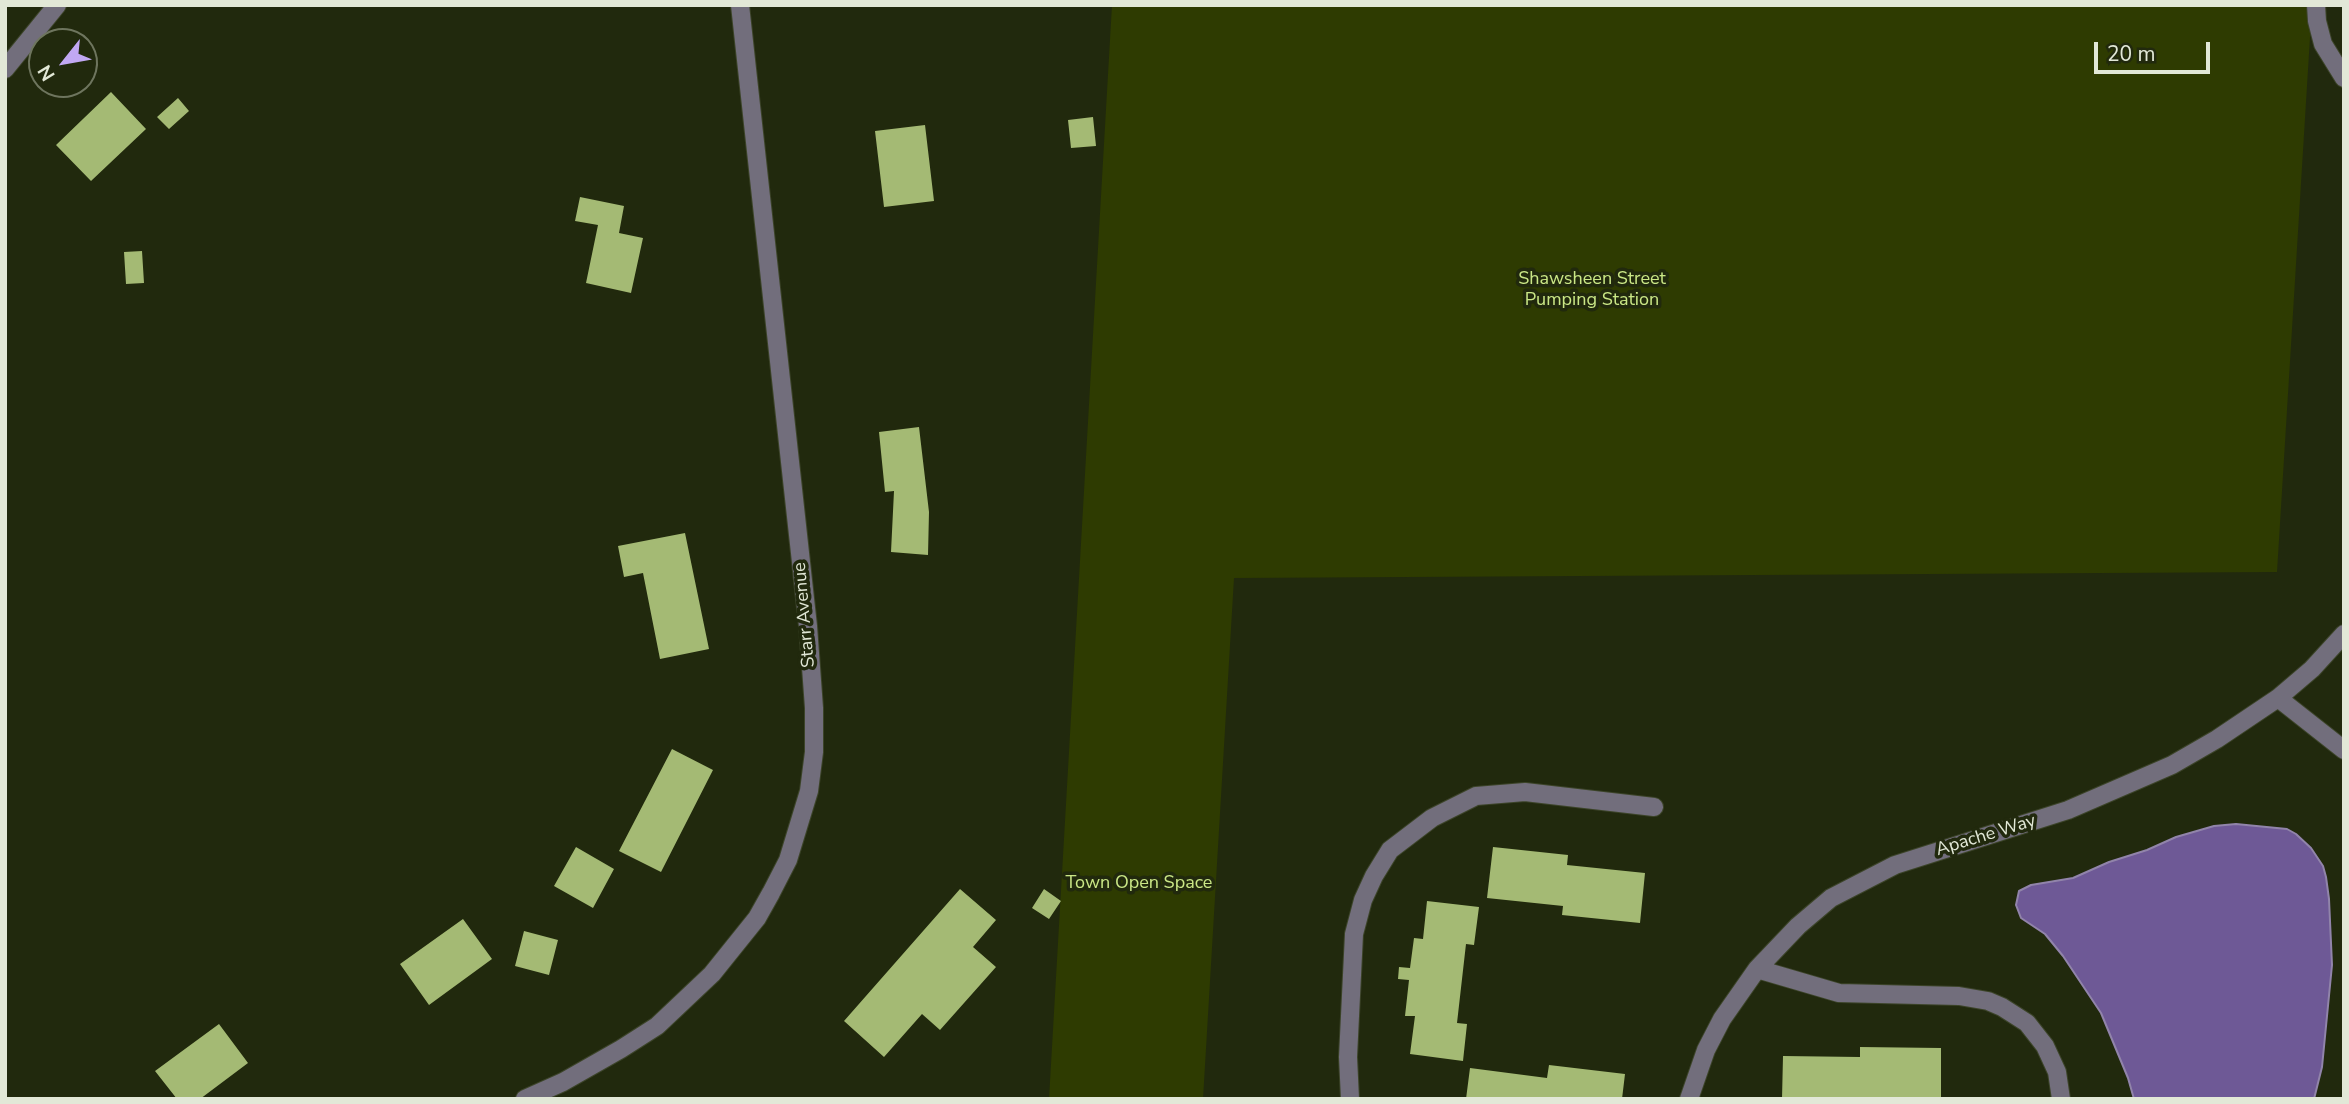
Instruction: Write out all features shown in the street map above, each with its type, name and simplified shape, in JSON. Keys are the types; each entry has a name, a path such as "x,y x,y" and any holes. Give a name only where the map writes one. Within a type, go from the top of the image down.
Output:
{"street":[{"path":"5,69 57,5"},
{"name":"Starr Avenue","path":"525,1099 564,1082 657,1026 712,974 757,918 771,893 788,860 809,791 814,752 814,708 808,626 740,5"},
{"path":"2316,5 2323,44 2344,78"},
{"name":"Apache Way","path":"1689,1099 1711,1040 1722,1019 1757,969 1806,918 1831,898 1895,865 2022,825 2118,790 2172,765 2278,698 2312,669 2344,634"},
{"path":"2278,698 2344,750"},
{"path":"1350,1099 1348,1057 1354,934 1363,900 1374,876 1391,850 1432,818 1476,796 1525,792 1654,807"},
{"path":"1757,969 1839,993 1959,996 1989,1001 2026,1023 2045,1046 2057,1072 2061,1099"}],"green space":[{"name":"Shawsheen Street Pumping Station","path":"1112,5 2312,5 2277,572 1234,578 1203,1099 1049,1099"}],"shaded area":[{"path":"2236,824 2287,829 2311,848 2323,866 2329,899 2332,965 2322,1067 2314,1099 2134,1099 2101,1013 2045,934 2021,918 2016,905 2019,891 2031,885 2073,878 2176,837 2214,826"}],"building":[{"path":"111,92 146,129 91,181 56,145"},
{"path":"178,98 189,111 169,129 157,117"},
{"path":"1093,117 1096,146 1071,148 1068,120"},
{"path":"925,125 934,201 884,207 875,131"},
{"path":"580,197 624,206 619,233 643,238 631,293 586,283 598,225 575,221"},
{"path":"142,251 144,283 126,284 124,252"},
{"path":"919,427 929,512 928,555 891,552 894,491 885,492 879,432"},
{"path":"685,533 709,649 660,659 643,573 624,577 618,546"},
{"path":"672,749 713,770 661,872 619,851"},
{"path":"576,847 614,869 593,908 554,886"},
{"path":"1493,847 1568,855 1567,865 1645,873 1640,923 1562,915 1563,906 1487,898"},
{"path":"960,889 996,920 973,947 996,967 940,1030 922,1014 884,1057 844,1021"},
{"path":"1044,889 1061,901 1049,919 1032,908"},
{"path":"1427,901 1479,907 1474,945 1466,944 1457,1023 1467,1024 1463,1061 1410,1054 1415,1016 1405,1016 1409,980 1398,979 1399,967 1410,968 1414,938 1423,939"},
{"path":"463,919 492,959 429,1005 400,964"},
{"path":"524,931 558,940 549,975 515,966"},
{"path":"219,1024 248,1063 200,1099 177,1099 155,1071"},
{"path":"1860,1047 1941,1048 1941,1099 1782,1099 1783,1056 1860,1057"},
{"path":"1549,1065 1625,1074 1622,1099 1466,1099 1470,1068 1547,1078"}],"park label":[{"name":"Town Open Space","path":"1139,884"}]}
